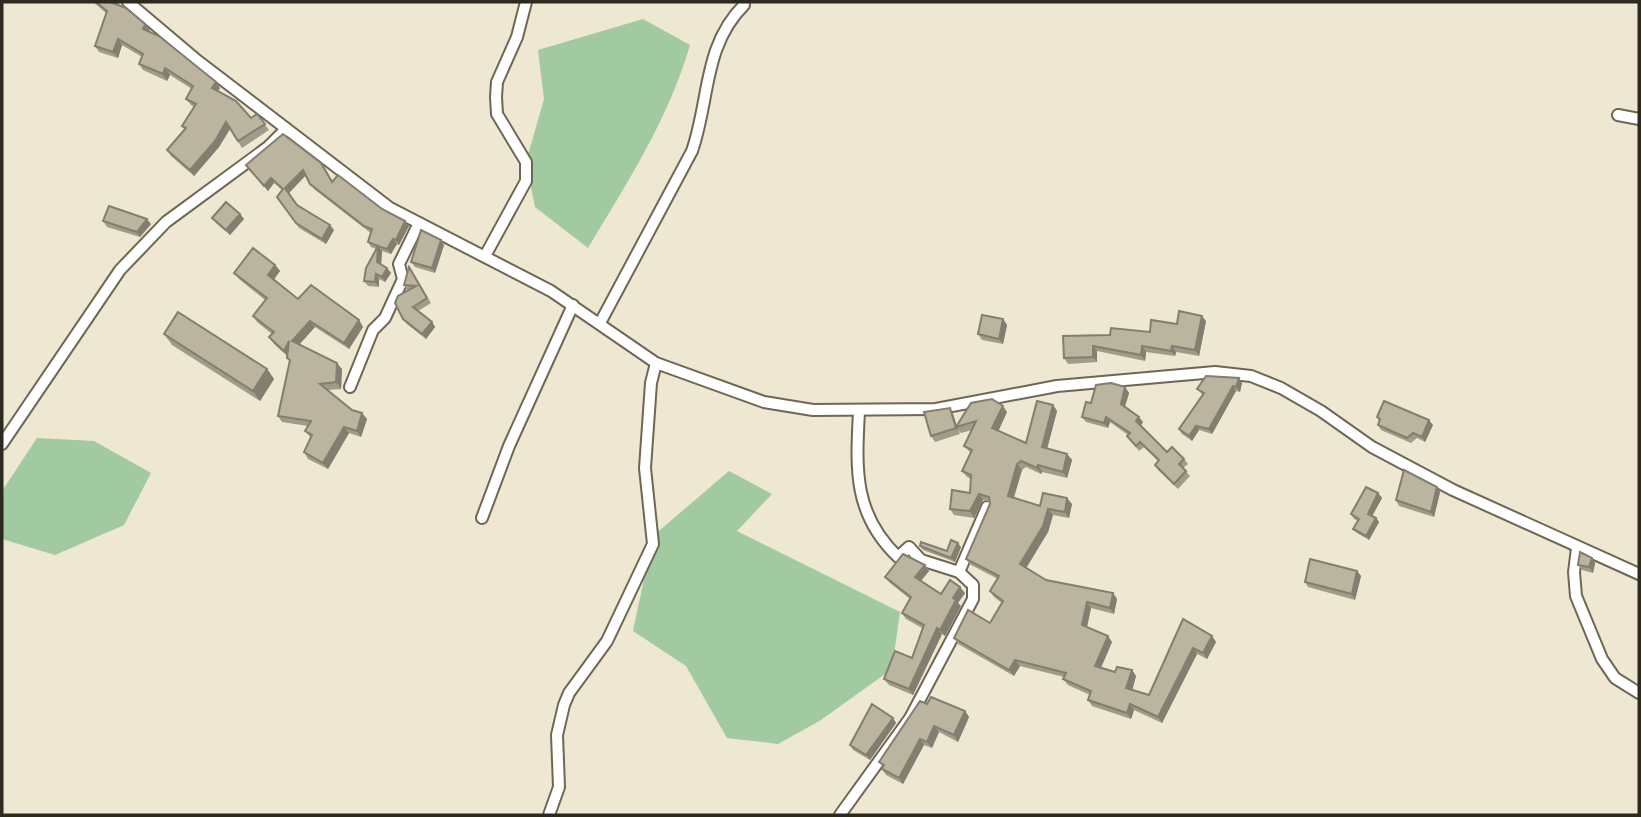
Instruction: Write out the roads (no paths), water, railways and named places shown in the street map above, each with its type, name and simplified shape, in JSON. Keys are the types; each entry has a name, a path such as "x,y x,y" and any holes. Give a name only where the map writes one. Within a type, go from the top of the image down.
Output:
{"street":[{"path":"128,2 368,193 573,305 656,363 764,402 813,410 936,409 1057,386 1214,372 1251,376 1321,411 1372,447 1577,548 1639,574"},
{"path":"485,256 526,181 526,162 497,114 496,97 497,82 517,37 526,2"},
{"path":"600,323 692,151 723,28 744,5"},
{"path":"1618,115 1639,119"},
{"path":"2,444 120,270 166,222 268,147 286,129"},
{"path":"350,387 373,330 385,318 403,279 399,264 419,223"},
{"path":"482,517 509,446 573,305"},
{"path":"553,814 559,787 557,735 569,693 607,641 653,544 645,468 651,383 656,363"},
{"path":"840,815 910,718 973,599 973,585 959,572 921,560 909,547 898,557 881,541 869,521 858,487 859,411"},
{"path":"959,572 987,507"},
{"path":"1577,548 1573,584 1602,659 1615,678 1639,693"}]}
